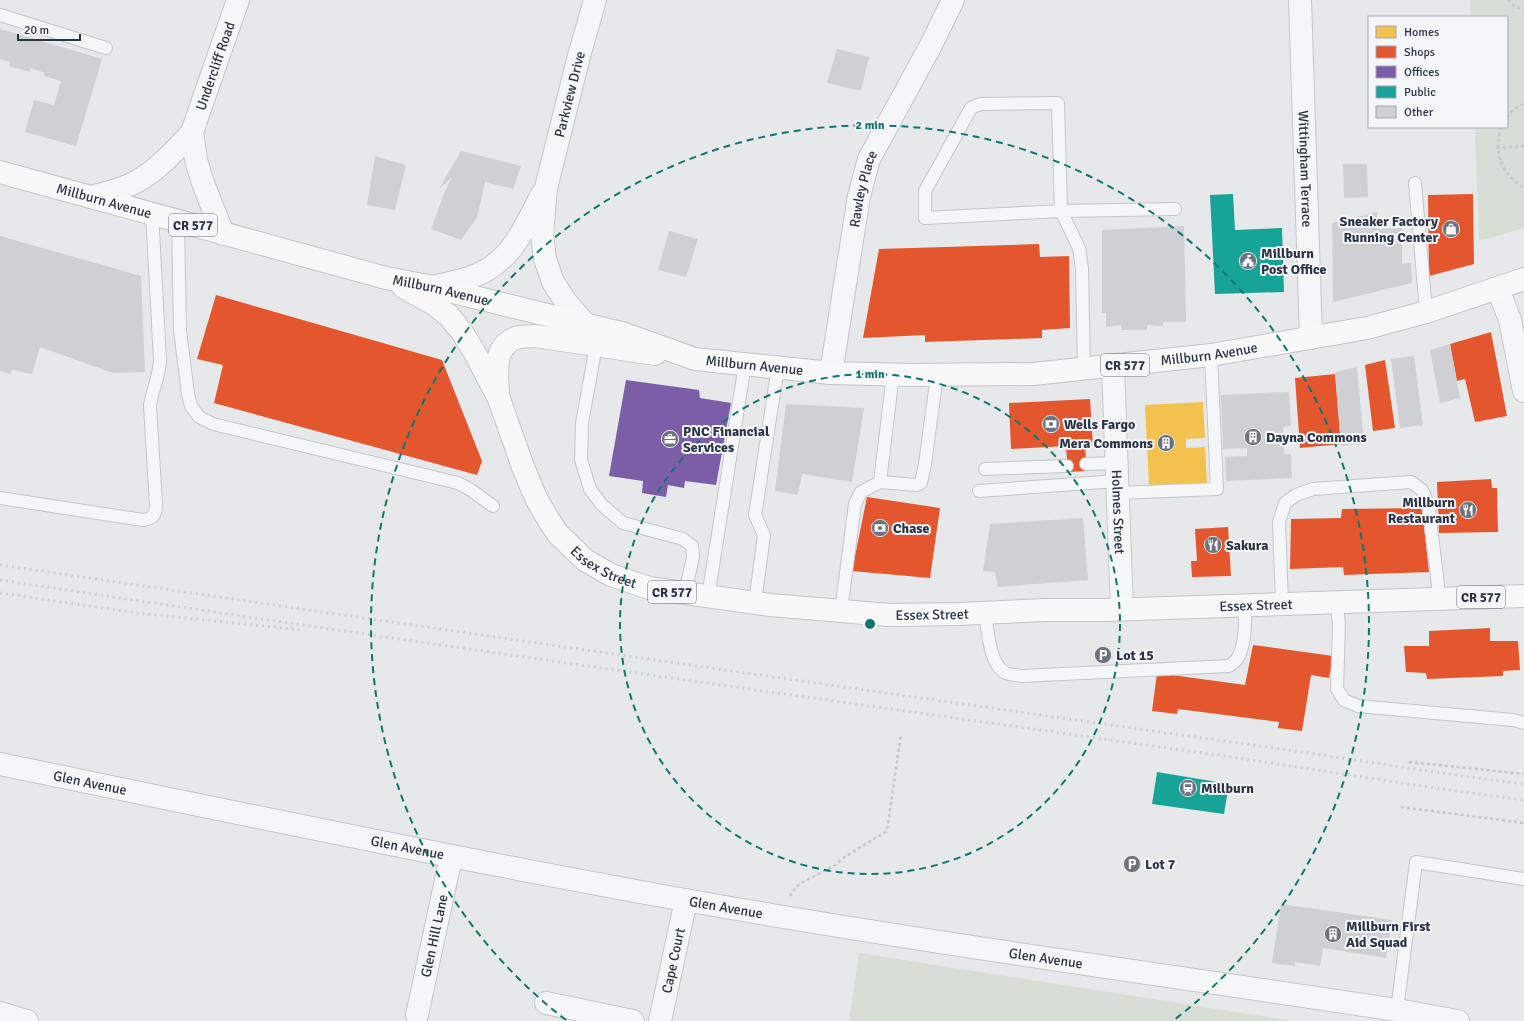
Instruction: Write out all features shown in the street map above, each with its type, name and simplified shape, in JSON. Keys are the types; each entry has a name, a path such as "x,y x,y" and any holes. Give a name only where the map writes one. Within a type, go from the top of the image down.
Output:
{"main road":[{"name":"Millburn Avenue","path":"0,172 386,278 434,287 625,334 696,359 831,373 937,375 1034,374 1113,367 1211,355 1367,328 1426,312 1524,279"},
{"name":"Essex Street","path":"386,278 432,303 448,315 462,332 499,399 523,467 536,498 558,534 585,560 611,575 649,588 755,603 889,615 1046,610 1122,610 1524,596"},
{"path":"499,399 496,364 501,351 508,342 516,338 535,336 596,346 696,359"}],"street":[{"name":"Undercliff Road","path":"92,197 120,189 136,182 166,160 192,132 238,0"},
{"name":"Parkview Drive","path":"584,323 566,302 553,282 545,259 542,235 546,188 579,56 596,0"},
{"name":"Rawley Place","path":"831,373 859,196 869,159 932,45 953,0"},
{"name":"Wittingham Terrace","path":"1300,0 1310,338"},
{"name":"Undercliff Road","path":"192,132 196,160 203,183 223,234"},
{"name":"Parkview Drive","path":"434,287 472,277 495,264 507,255 518,240 546,188"},
{"path":"1498,289 1510,320 1524,391"},
{"name":"Holmes Street","path":"1113,367 1122,610"},
{"name":"Glen Avenue","path":"0,764 451,857 686,900 865,930 1397,1010 1458,1021"},
{"name":"Glen Hill Lane","path":"417,1015 451,857"},
{"name":"Cape Court","path":"660,1021 686,900"},
{"path":"546,1003 633,1021"},
{"path":"0,1012 27,1021"}],"lane":[{"path":"0,15 106,48"},
{"path":"1084,370 1082,268 1079,248 1061,211 1058,103 980,104 971,108 925,191 925,218 1061,211 1175,209"},
{"path":"1415,182 1426,312"},
{"path":"0,498 143,520 152,518 154,515 156,505 150,405 157,382 160,360 152,213"},
{"path":"178,221 180,331 188,394 191,406 199,417 213,424 458,483 471,490 493,506"},
{"path":"596,346 582,423 581,460 590,489 602,505 623,523 683,539 692,546 693,557 685,593"},
{"path":"979,491 1117,479 1217,489 1211,355"},
{"path":"708,597 745,364"},
{"path":"755,603 764,535 755,515 778,367"},
{"path":"880,482 893,374"},
{"path":"841,611 854,504 861,492 880,482 918,485 921,483 937,375"},
{"path":"1086,464 1117,479"},
{"path":"985,468 1067,466"},
{"path":"1282,604 1279,522 1284,503 1296,495 1312,489 1411,482 1422,490 1428,504 1439,598"},
{"path":"1337,602 1339,625 1337,689 1344,700 1358,706 1513,720 1524,723"},
{"path":"985,613 996,665 1006,673 1021,676 1229,666 1237,659 1242,644 1245,629 1245,606"},
{"path":"1397,1010 1416,862 1524,879"}],"path":[{"path":"1508,0 1515,6 1524,9"},
{"path":"1508,116 1512,110 1524,103"},
{"path":"1501,128 1498,138 1500,160 1505,171 1513,180 1524,188"},
{"path":"1498,148 1524,146"},
{"path":"790,896 796,886 835,865 843,858 887,831 901,734"},
{"path":"1409,762 1524,774"},
{"path":"1401,807 1524,823"}],"shaded area":[{"path":"1470,0 1524,0 1524,228 1479,241 1475,128 1508,128 1508,16 1471,16"},
{"path":"859,953 1293,1021 849,1021"}],"building: Homes":[{"name":"Mera Commons","path":"1203,402 1205,438 1186,439 1186,448 1205,447 1207,483 1149,486 1145,405"}],"building: Shops":[{"name":"Sneaker Factory Running Center","path":"1473,194 1474,264 1429,276 1428,195"},
{"path":"1039,244 1040,257 1069,256 1070,328 1042,330 1042,338 925,342 925,335 863,338 879,249"},
{"path":"216,295 442,360 482,461 477,475 214,403 223,365 197,359"},
{"path":"1491,332 1507,416 1475,422 1465,379 1457,381 1450,344"},
{"path":"1385,360 1395,428 1373,431 1365,365"},
{"path":"1335,374 1341,444 1300,448 1295,378"},
{"name":"Wells Fargo","path":"1090,399 1093,446 1085,446 1087,471 1068,472 1066,446 1011,449 1009,403"},
{"name":"Millburn Restaurant","path":"1491,479 1492,488 1497,488 1498,532 1439,533 1437,482"},
{"path":"867,497 940,508 930,578 852,571"},
{"path":"1422,508 1429,572 1344,575 1343,567 1290,569 1291,519 1341,518 1342,509"},
{"name":"Sakura","path":"1228,527 1231,576 1192,577 1191,561 1197,561 1195,529"},
{"path":"1490,628 1490,641 1518,641 1520,670 1503,671 1503,676 1427,679 1426,673 1406,672 1404,646 1429,646 1429,631"},
{"path":"1253,645 1333,656 1329,678 1311,675 1302,731 1278,728 1279,722 1178,709 1177,714 1152,711 1157,673 1245,685"}],"building: Offices":[{"name":"PNC Financial Services","path":"626,380 699,390 700,398 731,403 716,485 685,481 684,488 668,485 666,497 642,493 643,481 609,476"}],"building: Public":[{"name":"Millburn Post Office","path":"1233,194 1235,230 1282,228 1284,292 1215,294 1210,195"},
{"path":"1157,772 1229,784 1224,814 1152,804"}],"building: Other":[{"path":"0,29 102,59 76,146 25,132 34,100 54,105 61,81 44,76 45,73 31,68 30,72 9,66 10,62 0,59"},
{"path":"837,49 869,57 861,91 827,83"},
{"path":"461,151 521,166 513,189 485,182 477,218 461,240 431,229 452,177 439,189"},
{"path":"375,156 406,165 395,210 367,205"},
{"path":"1343,164 1367,164 1368,197 1344,198"},
{"path":"1377,212 1377,229 1402,228 1402,264 1411,263 1412,283 1333,302 1332,223"},
{"path":"1184,226 1186,322 1163,322 1163,326 1147,325 1147,330 1122,330 1121,325 1106,327 1106,313 1102,313 1102,230"},
{"path":"669,231 698,239 686,277 658,270"},
{"path":"0,236 141,276 145,372 113,373 40,347 32,374 12,370 11,374 0,371"},
{"path":"1450,344 1460,398 1440,403 1430,350"},
{"path":"1414,356 1423,425 1400,428 1391,359"},
{"path":"1357,367 1364,444 1341,446 1335,372"},
{"name":"Dayna Commons","path":"1289,392 1291,426 1283,427 1284,454 1291,454 1292,478 1226,481 1225,457 1247,456 1247,448 1223,449 1221,395"},
{"path":"786,404 864,408 852,482 802,474 798,495 775,491"},
{"path":"1083,518 1088,580 998,587 995,572 983,571 990,524"},
{"name":"Millburn First Aid Squad","path":"1281,904 1392,920 1386,958 1323,948 1320,966 1295,962 1295,966 1272,963"}],"railway":[{"path":"0,565 1524,784"},
{"path":"0,580 454,647 1524,800"},
{"path":"0,593 137,613 302,630"}],"place":[{"name":"Sneaker Factory Running Center","path":"1451,229"},
{"name":"Millburn Post Office","path":"1248,261"},
{"name":"Wells Fargo","path":"1051,424"},
{"name":"Dayna Commons","path":"1253,437"},
{"name":"PNC Financial Services","path":"670,439"},
{"name":"Mera Commons","path":"1166,443"},
{"name":"Millburn Restaurant","path":"1468,510"},
{"name":"Chase","path":"880,528"},
{"name":"Sakura","path":"1213,545"},
{"name":"Lot 15","path":"1103,655"},
{"name":"Millburn","path":"1188,788"},
{"name":"Lot 7","path":"1132,864"},
{"name":"Millburn First Aid Squad","path":"1333,934"}]}
